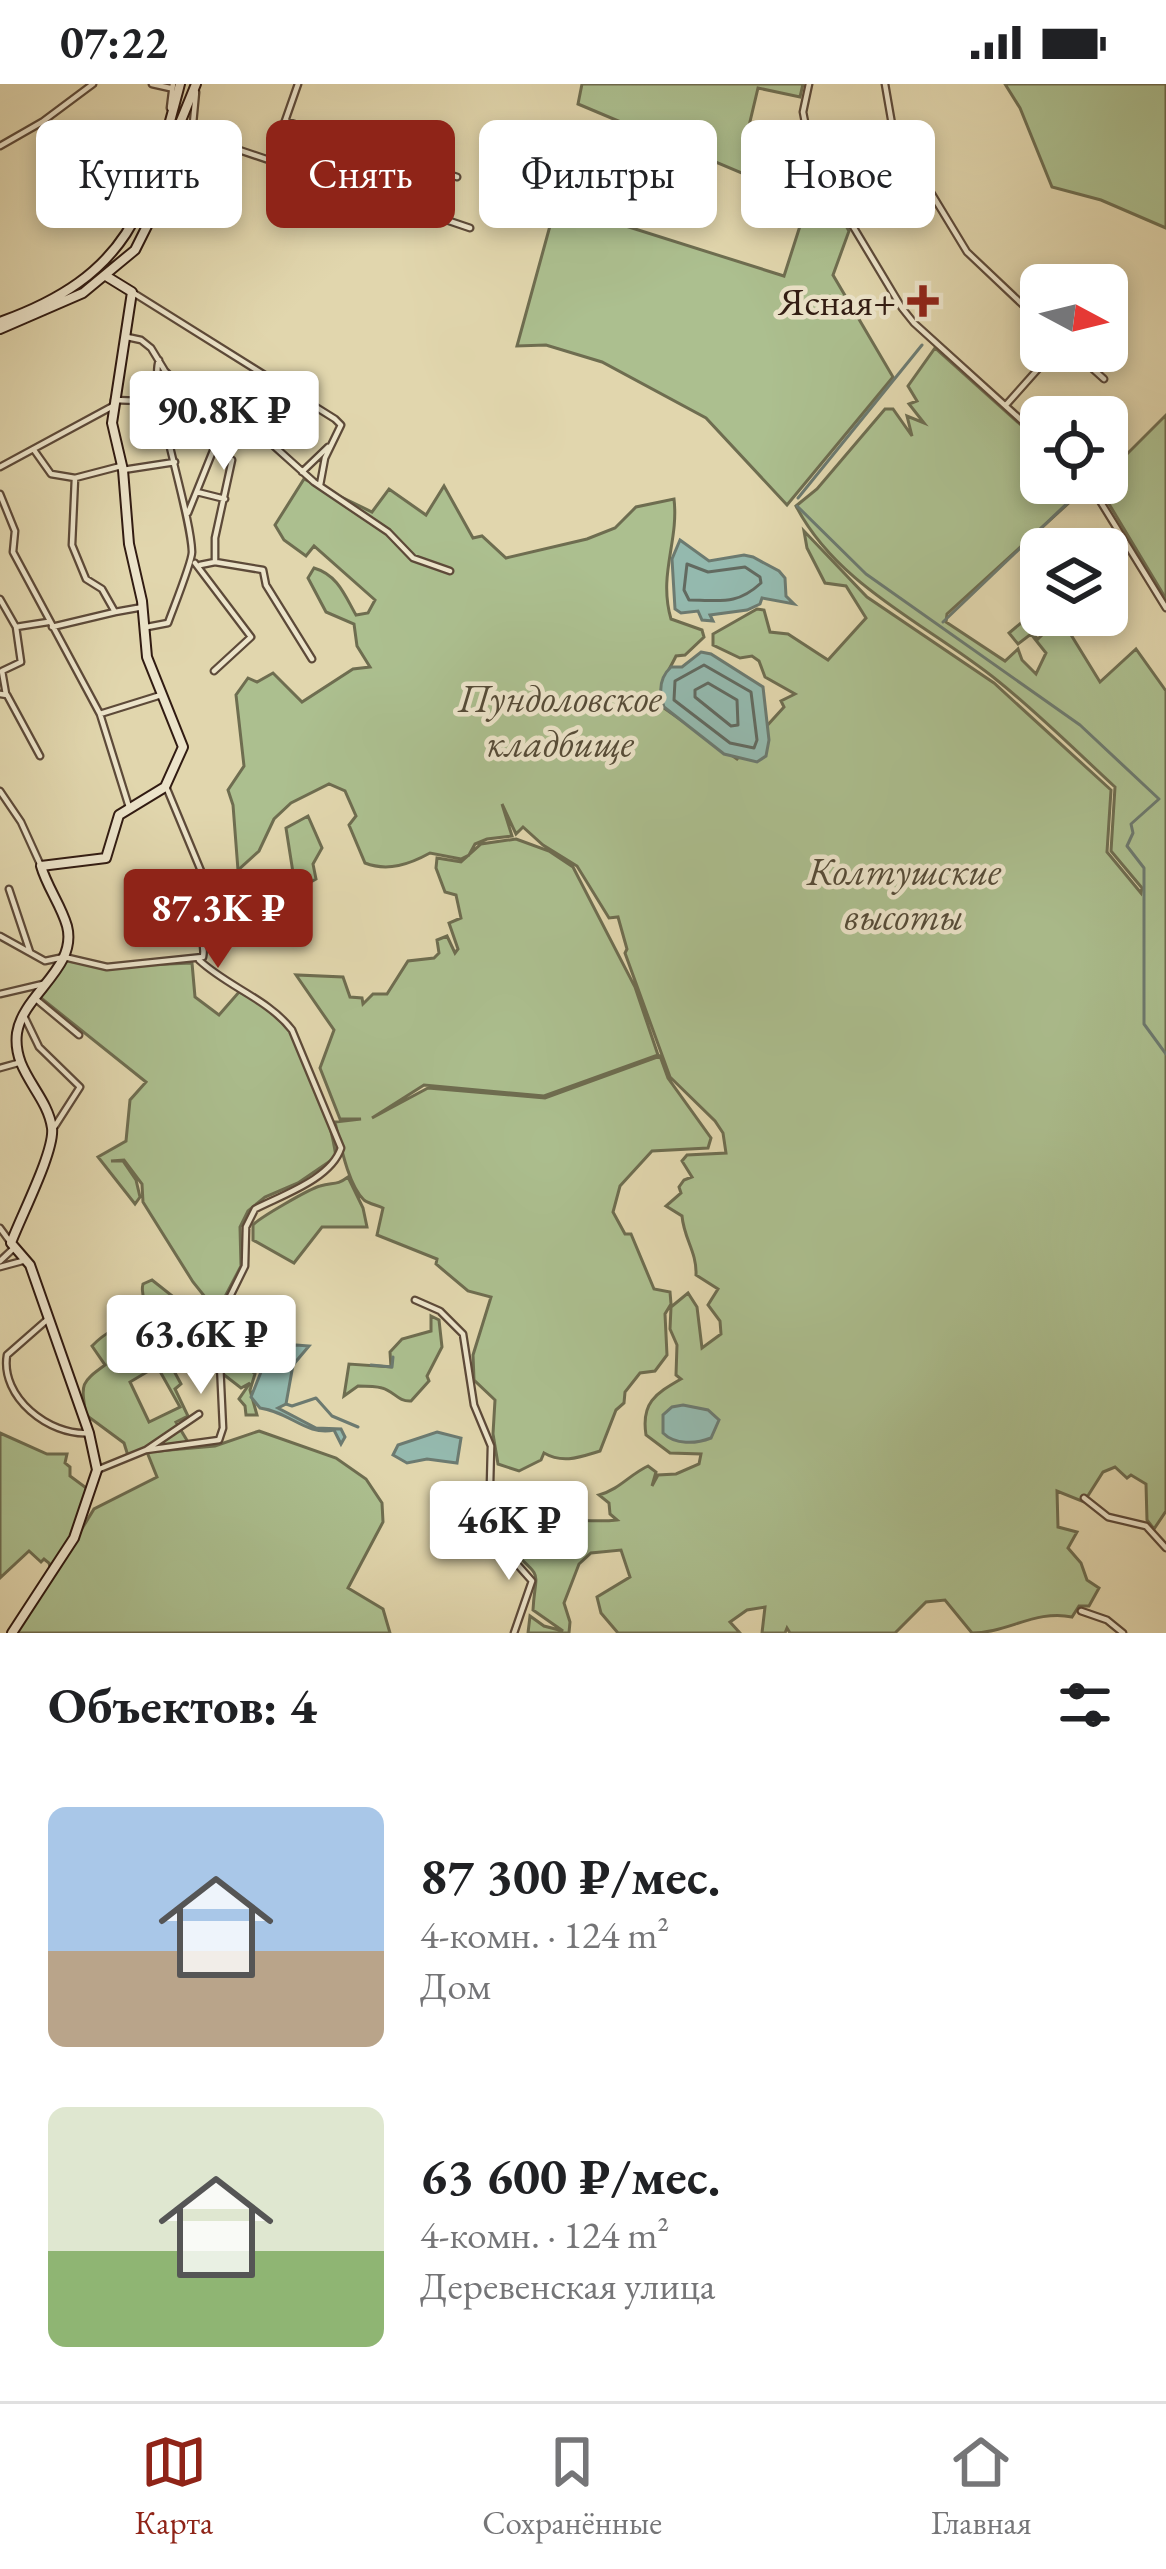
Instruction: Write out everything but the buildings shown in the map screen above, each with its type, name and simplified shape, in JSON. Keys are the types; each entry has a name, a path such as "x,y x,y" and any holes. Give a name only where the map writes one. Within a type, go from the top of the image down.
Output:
{"street":[{"path":"0,146 93,84"},
{"path":"152,84 195,85"},
{"path":"285,120 298,84"},
{"path":"804,120 809,84"},
{"path":"885,84 890,120"},
{"path":"171,120 177,85"},
{"path":"193,120 195,85"},
{"path":"180,120 195,85"},
{"path":"935,200 969,256 1020,303"},
{"path":"455,223 470,228"},
{"path":"0,326 65,295 112,254 129,228"},
{"path":"0,326 55,308 106,276 123,263 145,228"},
{"path":"854,228 910,318 1020,419"},
{"path":"106,276 340,424 329,446 320,486"},
{"path":"41,866 106,858 119,815 165,787 183,747 149,665 129,544 123,468 114,433 114,403 132,292"},
{"path":"127,338 141,340 197,403 266,436 302,472 377,522 413,558 450,571"},
{"path":"144,627 168,622 193,562 188,513 156,369 160,360"},
{"path":"1005,406 1035,372"},
{"path":"1096,372 1104,379"},
{"path":"0,467 114,403 197,403"},
{"path":"188,513 227,416"},
{"path":"302,472 329,446"},
{"path":"34,450 50,474 75,478 175,462"},
{"path":"214,562 232,460"},
{"path":"75,478 72,545 86,579 102,589 115,612"},
{"path":"197,492 225,499"},
{"path":"0,494 15,531 13,552 100,714 129,807"},
{"path":"1102,504 1166,608"},
{"path":"193,562 263,570 266,585 312,659"},
{"path":"193,562 251,638 214,671"},
{"path":"0,599 16,627 21,662 2,671 3,694 40,756"},
{"path":"16,627 142,608"},
{"path":"100,714 161,695"},
{"path":"0,936 42,961 64,957 107,967 199,960 206,953 188,905 189,897 206,883 165,787"},
{"path":"0,790 21,822 67,927 64,957 33,996 17,1034 20,1062 47,1112 52,1136"},
{"path":"9,889 30,952"},
{"path":"146,1450 215,1443 222,1436 219,1316 245,1266 248,1217 311,1179 339,1157 341,1148 301,1045 280,1014 230,985 199,960"},
{"path":"0,994 43,984"},
{"path":"33,996 80,1035"},
{"path":"0,1264 13,1245 65,1106 80,1087 39,1047 24,1012"},
{"path":"0,1068 20,1062"},
{"path":"0,1228 26,1260 89,1433 97,1470 74,1538 12,1633"},
{"path":"0,1264 26,1260"},
{"path":"415,1300 440,1311 463,1334 474,1406 491,1446 492,1536 532,1582 514,1633"},
{"path":"48,1318 7,1355 6,1369 24,1408 74,1433 89,1433"},
{"path":"218,1334 249,1363 256,1358"},
{"path":"97,1470 146,1450 199,1414"},
{"path":"1084,1498 1108,1516 1146,1526 1166,1548"},
{"path":"1081,1611 1107,1620 1123,1633"}],"green space":[{"path":"582,84 803,84 800,97 758,88 750,120 741,120 741,173 717,163 717,120 616,120 578,104"},
{"path":"1005,84 1166,84 1166,228 1101,200 1052,187 1020,108"},
{"path":"549,228 632,228 784,276 799,228 847,228 833,275 893,377 787,505 706,418 602,362 546,345 517,346"},
{"path":"935,348 1020,424 1020,504 1068,504 1041,528 1020,528 1020,547 947,614 946,622 1005,661 1018,649 1036,674 1046,653 1033,636 1072,636 1100,682 1136,649 1166,691 1166,1511 1154,1529 1147,1520 1146,1484 1131,1475 1127,1478 1115,1467 1103,1472 1084,1502 1057,1491 1058,1527 1077,1532 1068,1548 1087,1580 1099,1588 1089,1606 1079,1606 1072,1617 1047,1616 972,1633 945,1600 926,1602 895,1633 790,1633 787,1628 785,1633 762,1633 765,1607 747,1610 730,1622 740,1633 618,1633 601,1613 597,1597 630,1577 621,1550 591,1553 579,1564 564,1603 569,1633 528,1633 530,1616 563,1631 533,1610 535,1576 511,1550 517,1532 513,1517 617,1520 599,1495 648,1466 656,1472 652,1486 658,1475 676,1474 699,1464 701,1454 670,1453 646,1435 645,1424 652,1401 681,1379 676,1375 671,1307 688,1293 697,1307 702,1348 721,1334 720,1321 708,1305 718,1289 696,1275 682,1216 666,1206 681,1193 684,1180 692,1177 682,1161 687,1155 726,1153 723,1133 670,1077 625,953 618,917 609,918 577,866 523,827 516,834 502,804 512,836 475,844 461,859 430,853 382,867 365,863 349,825 356,816 345,791 329,784 291,803 274,819 259,851 238,870 228,790 244,766 236,695 248,678 257,682 273,673 302,702 353,669 370,667 357,646 354,624 326,612 308,578 314,568 329,576 356,615 368,613 375,600 314,546 306,556 284,540 275,525 304,479 372,512 389,489 426,515 444,486 473,538 482,536 506,558 587,539 615,528 636,507 674,499 667,587 671,619 702,630 704,637 685,655 676,656 664,680 662,700 664,708 737,759 784,707 781,701 795,694 765,677 752,656 740,658 713,645 713,634 757,609 764,610 770,632 788,634 828,660 866,618 846,586 825,583 804,531 867,597 994,683 1111,790 1107,852 1141,893 1142,888 1111,851 1115,787 998,681 860,582 814,534 796,506 817,489 885,409 893,409 912,436 907,416 924,423 909,404 917,401 908,386"},
{"path":"1166,415 1166,599 1128,536 1128,528 1123,528 1109,504 1128,504 1128,453"},
{"path":"1020,624 1020,636 1028,636 1018,644 1009,633"},
{"path":"308,816 322,848 313,864 316,879 307,884 294,879 286,828"},
{"path":"516,839 549,851 573,867 635,987 658,1055 544,1096 424,1085 372,1118 428,1088 545,1098 660,1056 668,1078 711,1138 708,1148 652,1151 620,1186 613,1212 625,1234 631,1234 654,1289 670,1292 671,1304 665,1314 667,1355 655,1371 640,1373 625,1392 600,1451 565,1459 544,1453 541,1460 519,1471 498,1464 495,1400 474,1380 473,1355 491,1297 468,1291 436,1264 437,1259 377,1235 383,1208 358,1193 335,1122 361,1119 340,1119 320,1068 334,1030 296,975 343,977 350,997 362,998 363,1004 373,994 387,994 408,961 434,958 439,953 437,940 447,936 455,953 458,949 449,923 461,918 456,895 445,892 437,858 461,862 481,844"},
{"path":"65,959 99,967 192,963 195,997 219,1015 239,992 260,1003 289,1029 308,1063 336,1157 248,1211 240,1227 241,1266 217,1312 143,1202 142,1184 124,1160 111,1161 123,1161 136,1180 140,1197 135,1204 98,1157 126,1141 130,1100 146,1082 41,998"},
{"path":"348,1177 367,1227 322,1227 294,1263 253,1240 253,1225 264,1216 314,1188"},
{"path":"152,1280 185,1306 183,1315 156,1319 143,1293 143,1284"},
{"path":"207,1315 213,1322 204,1335 161,1360 181,1384 175,1389 188,1416 176,1422 188,1442 146,1447 129,1459 124,1443 86,1415 84,1385 105,1365 92,1346 112,1331 133,1325 155,1329 175,1345 186,1340 179,1327 188,1321 193,1325","holes":["157,1366 180,1407 149,1422 130,1382"]},
{"path":"431,1316 439,1320 442,1347 427,1376 429,1381 411,1401 370,1386 358,1386 344,1396 349,1364 391,1367 390,1352 402,1339 431,1331"},
{"path":"223,1345 255,1374 250,1390 257,1415 246,1415 239,1399 250,1383 241,1388 223,1374"},
{"path":"259,1431 336,1458 366,1479 382,1503 383,1522 348,1588 383,1609 390,1633 14,1633 68,1543 50,1567 29,1551 0,1578 0,1433 47,1454 67,1454 70,1476 89,1490 75,1540 94,1509 157,1477 147,1452 215,1446"}],"water":[{"path":"680,540 709,561 744,555 779,571 785,578 786,596 794,604 762,598 747,610 710,615 713,621 702,620 698,611 681,613 675,609 672,559"},
{"path":"701,652 763,687 769,740 766,756 757,762 724,754 664,707 661,686 667,671 682,667"},
{"path":"296,1345 309,1346 293,1365 286,1404 278,1408 316,1428 341,1429 345,1437 341,1444 334,1430 306,1427 260,1408 251,1397 267,1357"},
{"path":"683,1405 708,1410 719,1420 711,1438 686,1442 663,1433 663,1415"},
{"path":"437,1432 461,1438 457,1463 427,1459 407,1463 393,1455 398,1445"}],"waterway":[{"path":"798,498 922,345"},
{"path":"943,622 1066,504"},
{"path":"797,506 866,574 1080,725 1159,799 1131,824 1127,846 1144,868 1144,1024 1166,1054"},
{"path":"371,1365 392,1367 393,1357"},
{"path":"286,1404 316,1398 332,1416 358,1427"}],"place":[{"name":"Ясная+","path":"923,301"}],"park label":[{"name":"Пундоловское кладбище","path":"560,720"},
{"name":"Колтушские высоты","path":"904,892"}]}
